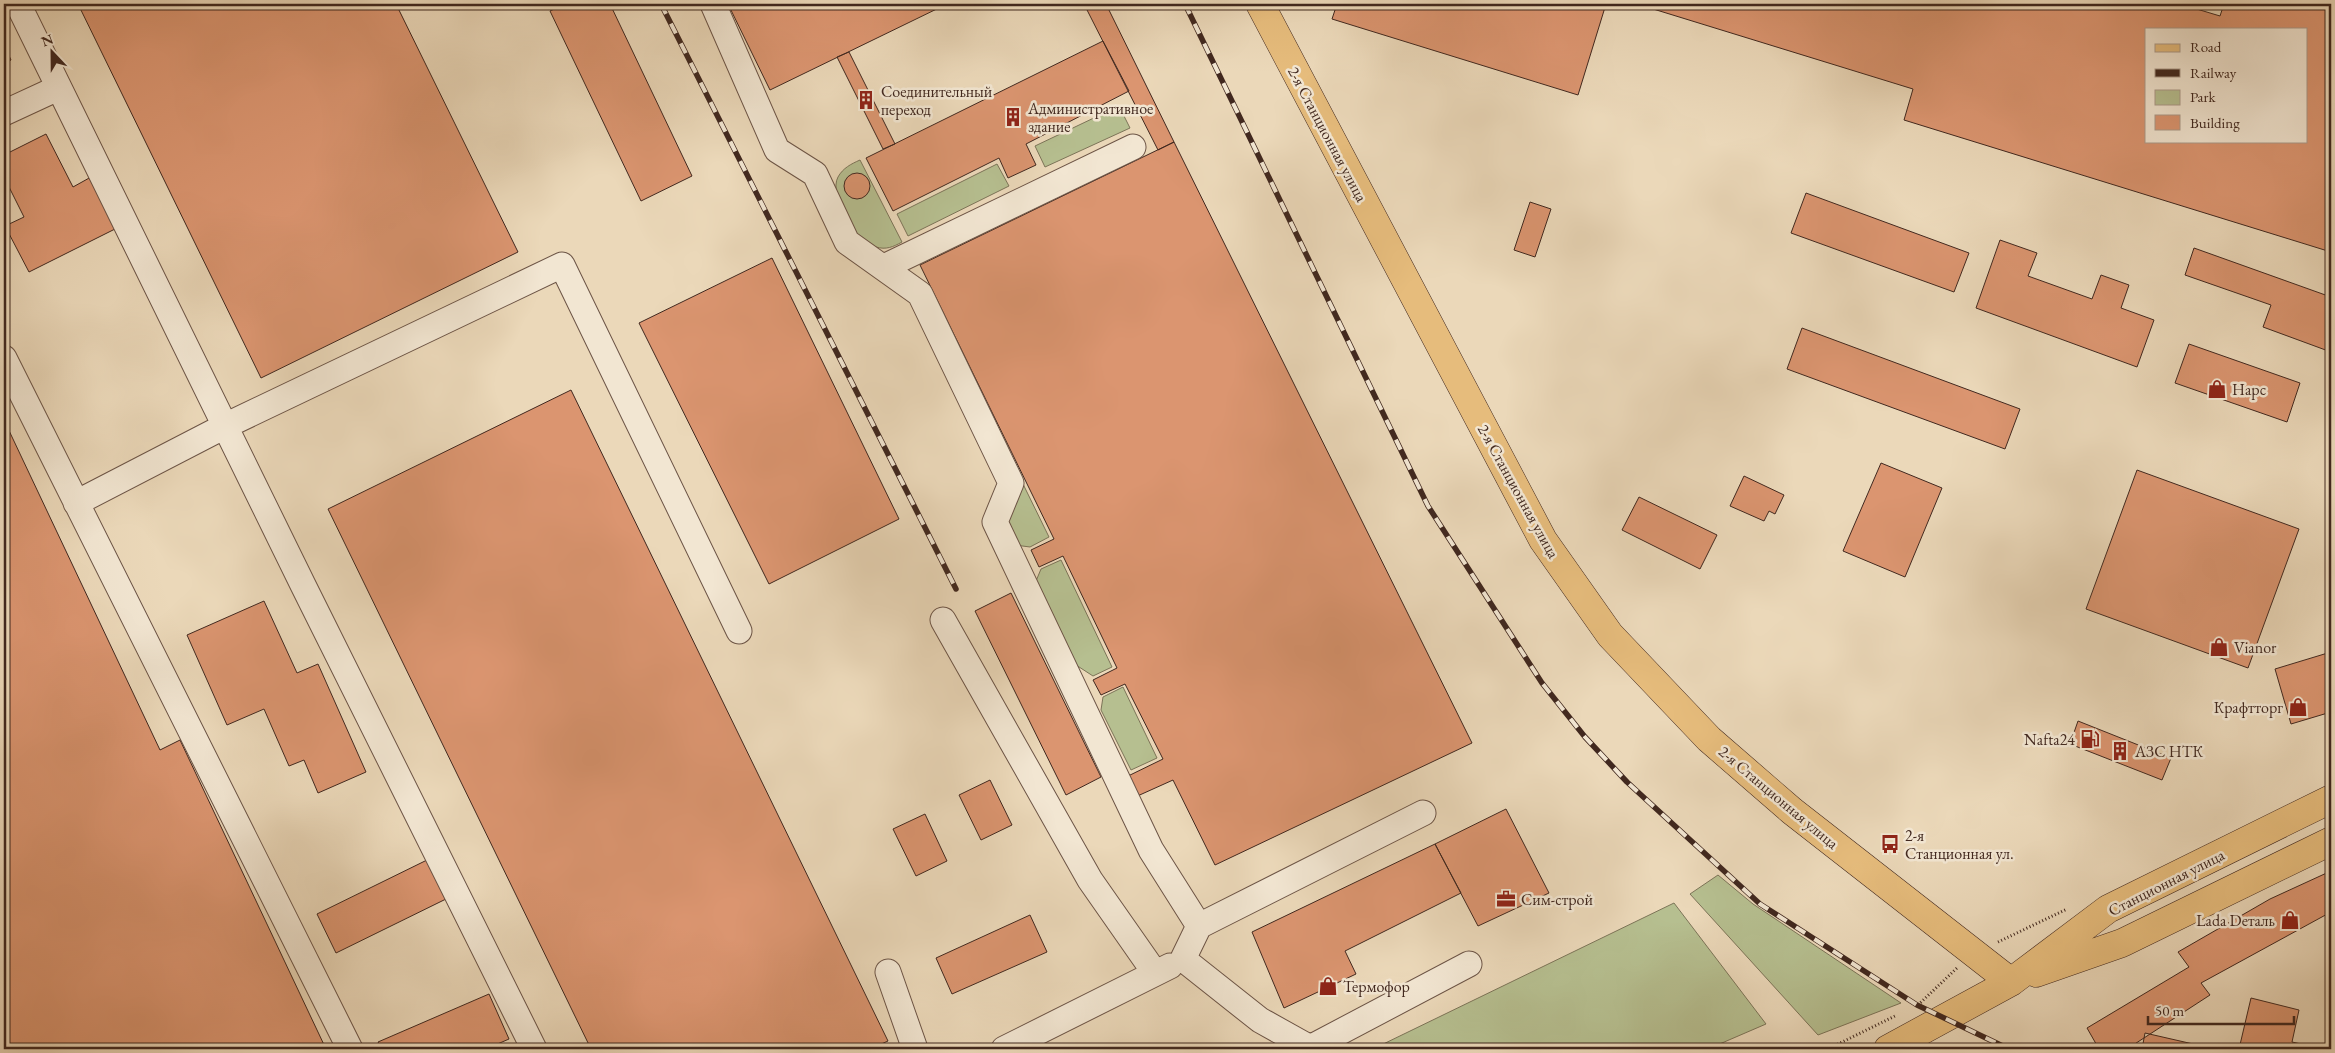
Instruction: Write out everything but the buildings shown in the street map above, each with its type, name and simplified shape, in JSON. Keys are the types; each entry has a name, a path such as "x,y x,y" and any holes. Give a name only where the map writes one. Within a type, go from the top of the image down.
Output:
{"main road":[{"name":"2-я Станционная улица","path":"1260,4 1543,540 1610,634 1709,739 1792,811 2011,982"},
{"name":"Станционная улица","path":"1888,1049 2011,982 2108,909 2331,799"},
{"name":"Станционная улица","path":"2011,982 2122,943 2331,841"}],"lane":[{"path":"18,4 534,1049"},
{"path":"713,4 777,150 815,174 847,242 920,294 1011,483 995,522 1151,850 1199,926"},
{"path":"4,113 58,88"},
{"path":"884,267 1133,148"},
{"path":"76,503 225,426 562,265 739,631"},
{"path":"4,358 350,1049"},
{"path":"943,620 1090,880 1155,973"},
{"path":"1004,1049 1183,959 1199,926 1423,813"},
{"path":"1183,959 1260,1020 1310,1049 1469,964"},
{"path":"888,972 915,1049"}],"path":[{"path":"1917,1005 1940,982 1974,954"},
{"path":"1828,1049 1900,1014"}],"green space":[{"path":"1119,106 1130,128 1045,167 1035,146"},
{"path":"860,160 902,242 892,247 880,248 868,244 853,228 840,206 836,185 838,177 850,165"},
{"path":"997,164 1009,186 908,236 897,214"},
{"path":"1023,484 1049,537 1030,547 1015,545 1003,522"},
{"path":"1061,560 1112,667 1093,676 1076,665 1036,581 1041,569"},
{"path":"1123,687 1157,758 1131,770 1101,710 1103,697"},
{"path":"1718,875 1753,904 1901,1003 1818,1035 1690,894"},
{"path":"1674,903 1766,1024 1708,1049 1373,1049"}],"railway":[{"path":"661,4 956,589"},
{"path":"1185,4 1428,506 1542,683 1585,737 1627,782 1760,904 1917,1005 2009,1049"}],"place":[{"name":"Соединительный переход","path":"866,100"},
{"name":"Административное здание","path":"1013,117"},
{"name":"Нарс","path":"2217,389"},
{"name":"Vianor","path":"2219,647"},
{"name":"Крафтторг","path":"2298,707"},
{"name":"Nafta24","path":"2090,739"},
{"name":"АЗС НТК","path":"2120,751"},
{"name":"2-я Станционная ул.","path":"1890,844"},
{"name":"Сим-строй","path":"1506,899"},
{"name":"Lada Dеталь","path":"2290,920"},
{"name":"Термофор","path":"1328,986"}]}
